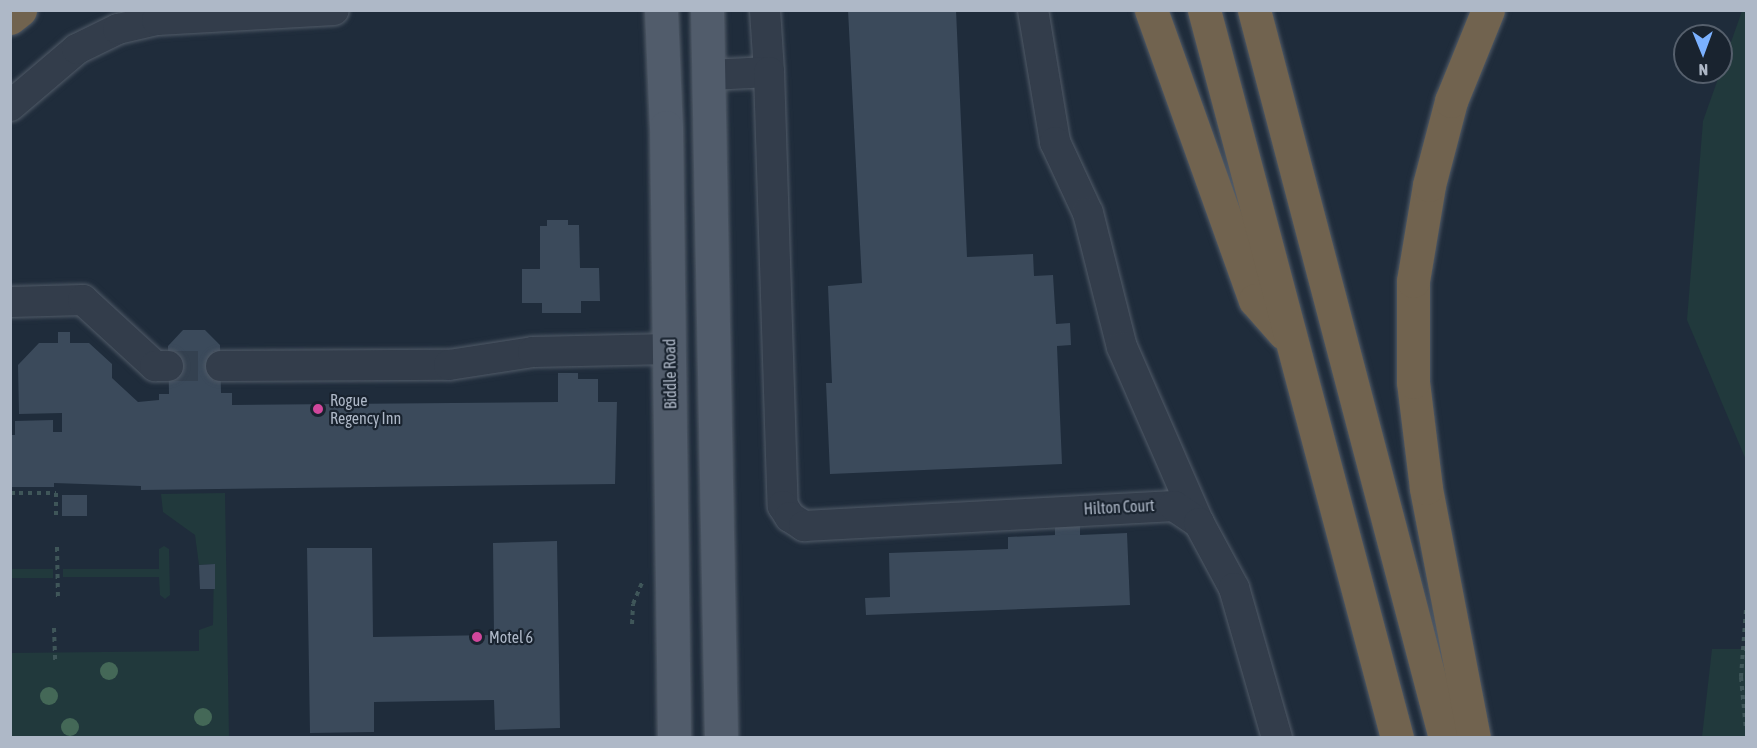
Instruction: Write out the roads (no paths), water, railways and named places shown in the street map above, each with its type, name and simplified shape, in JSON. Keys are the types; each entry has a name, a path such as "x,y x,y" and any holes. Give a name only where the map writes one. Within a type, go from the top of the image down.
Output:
{"highway":[{"path":"10,18 20,10"},
{"path":"1151,10 1255,300 1289,339"},
{"path":"1204,10 1289,339 1397,738"},
{"path":"1254,10 1445,738"},
{"path":"1474,738 1426,488 1413,382 1413,282 1429,185 1451,101 1488,10"}],"main road":[{"name":"Biddle Road","path":"661,10 670,349 674,738"},
{"path":"707,10 721,738"}],"street":[{"path":"10,106 77,49 118,29 157,20 334,10"},
{"path":"710,75 769,72 765,10"},
{"path":"1033,10 1055,142 1088,213 1122,347 1199,523"},
{"name":"Hilton Court","path":"769,72 783,506 804,526 1155,504 1174,506 1199,523 1245,616 1277,738"},
{"path":"10,302 83,300 155,366 168,366"},
{"path":"221,366 449,365 533,352 670,349"}],"tunnel":[{"path":"168,366 221,366"}],"place":[{"name":"Rogue Regency Inn","path":"318,409"},
{"name":"Motel 6","path":"477,637"}]}
